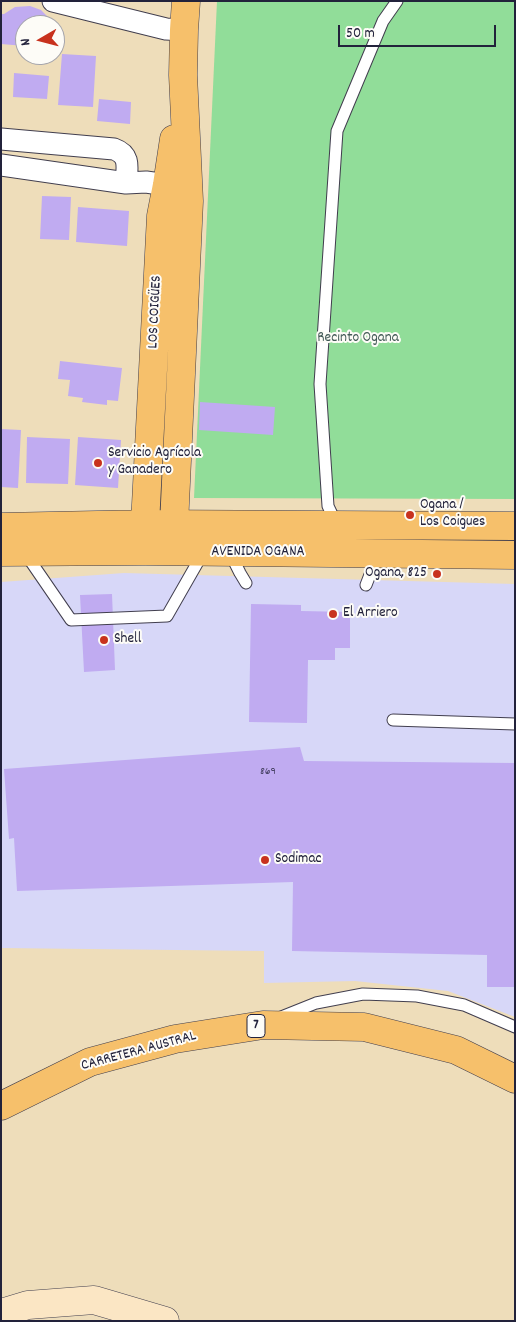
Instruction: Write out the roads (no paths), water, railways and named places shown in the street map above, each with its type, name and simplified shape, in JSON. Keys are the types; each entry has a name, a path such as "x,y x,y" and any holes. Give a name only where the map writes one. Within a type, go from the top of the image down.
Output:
{"main road":[{"name":"LOS COIGÜES","path":"174,525 189,201 183,75 186,1"},
{"name":"LOS COIGÜES","path":"145,538 161,216 183,75"},
{"name":"AVENIDA OGANA","path":"13,552 145,538 174,525 515,526"},
{"name":"AVENIDA OGANA","path":"1,527 145,538 204,552 515,555"},
{"name":"CARRETERA AUSTRAL","path":"1,1106 90,1062 175,1039 263,1025 364,1027 456,1050 515,1080"}],"street":[{"path":"53,1 166,29 184,30"},
{"path":"1,139 114,149 122,153 126,158 126,183"},
{"path":"1,165 126,183 146,182 167,185"},
{"path":"1,1313 28,1305 94,1300 164,1321"}],"lane":[{"path":"337,525 328,506 320,384 337,131 383,21 397,1"},
{"path":"13,552 71,620 167,616 204,552"},
{"path":"230,552 246,583"},
{"path":"366,585 378,554"},
{"path":"393,720 515,724"},
{"path":"263,1025 316,1003 363,994 417,996 464,1005 515,1027"}],"place":[{"name":"Servicio Agrícola y Ganadero","path":"98,463"},
{"name":"Ogana / Los Coigues","path":"410,515"},
{"name":"Ogana, 825","path":"437,574"},
{"name":"El Arriero","path":"333,614"},
{"name":"Shell","path":"104,640"},
{"name":"Sodimac","path":"265,860"}],"park label":[{"name":"Recinto Ogana","path":"358,339"}]}
